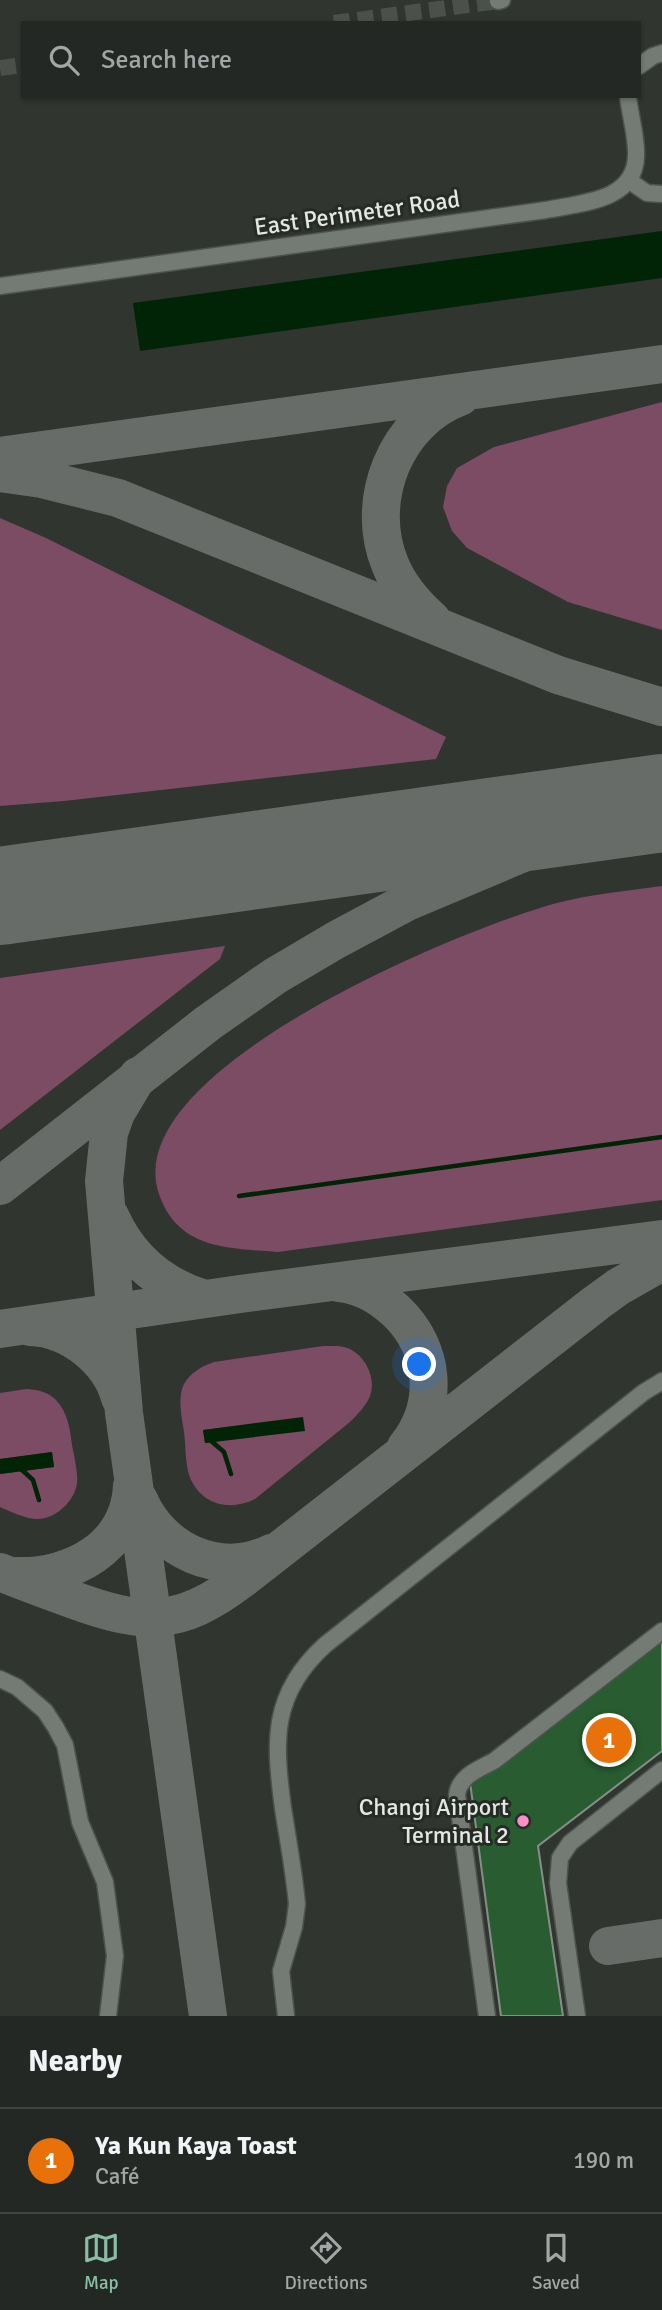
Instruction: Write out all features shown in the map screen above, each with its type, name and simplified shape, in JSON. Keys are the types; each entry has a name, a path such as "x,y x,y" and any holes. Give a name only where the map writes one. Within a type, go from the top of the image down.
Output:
{"lane":[{"path":"641,65 662,53"},
{"path":"628,98 636,155 628,180 647,194 662,194"},
{"name":"East Perimeter Road","path":"0,286 546,210 607,197 619,191 628,180"},
{"path":"286,2016 281,1971 297,1904 276,1754 280,1718 289,1691 312,1657 325,1645 644,1392 662,1381"},
{"path":"487,2016 457,1795 459,1785 662,1631"},
{"path":"0,1679 17,1687 44,1711 57,1728 65,1745 80,1822 105,1882 115,1956 108,2016"},
{"path":"577,2016 558,1883 560,1858 570,1843 662,1770"}],"shaded area":[{"path":"662,231 662,278 140,351 133,303"},
{"path":"662,402 662,630 568,602 467,548 452,531 443,507 447,486 457,468 494,447"},
{"path":"0,518 46,538 446,737 436,759 0,806"},
{"path":"662,886 662,1200 278,1252 207,1243 179,1226 168,1212 159,1194 160,1147 190,1100 242,1054 308,1011 380,973 450,941 557,903"},
{"path":"225,946 220,959 0,1130 0,978"},
{"path":"323,1346 344,1347 356,1353 365,1363 371,1376 372,1389 366,1403 350,1422 255,1499 237,1505 219,1504 203,1496 189,1475 180,1402 184,1384 190,1376 214,1362","holes":["302,1418 304,1430 205,1443 203,1430"]},
{"path":"27,1389 53,1397 63,1410 68,1421 77,1483 63,1508 50,1516 36,1519 0,1507 0,1474 54,1467 52,1452 0,1459 0,1393"},
{"path":"303,1417 305,1431 205,1443 203,1430"},
{"path":"52,1452 54,1467 0,1474 0,1459"}],"building":[{"name":"Changi Airport Terminal 2","path":"662,1639 662,1751 538,1846 563,2016 501,2016 470,1782"}],"waterway":[{"path":"239,1196 662,1137"},
{"path":"210,1440 224,1452 231,1474"},
{"path":"21,1469 33,1480 39,1500"}],"taxiway":[{"path":"0,456 662,364"},
{"path":"432,620 408,595 390,564 383,540 381,515 384,490 391,466 402,444 418,424 437,408 460,397"},
{"path":"0,473 42,479 118,498 558,675 662,707"},
{"path":"0,1186 208,1023 275,976 336,940 407,902 542,845 662,812"},
{"path":"138,1076 116,1113 109,1133 104,1181 124,1413 208,2016"},
{"path":"110,1216 127,1245 148,1269 174,1287 205,1299"},
{"path":"0,1329 240,1294 662,1239"},
{"path":"0,1572 119,1614 159,1617 198,1607 241,1580 596,1303 662,1262"},
{"path":"339,1283 363,1289 384,1301 409,1326 419,1342 425,1359 428,1395 417,1431 406,1447"},
{"path":"30,1327 60,1333 86,1349 107,1371 120,1398"},
{"path":"16,1576 57,1572 94,1555 120,1526 128,1508 132,1486"},
{"path":"139,1500 162,1533 177,1546 194,1555 212,1561 232,1562 251,1560 271,1553"},
{"path":"608,1946 662,1938"}],"runway":[{"path":"0,896 662,803"}],"tunnel":[{"path":"349,21 498,1"},
{"path":"0,68 21,65"}],"place":[{"name":"Ya Kun Kaya Toast","path":"609,1740"},
{"name":"Changi Airport Terminal 2","path":"523,1821"}]}
